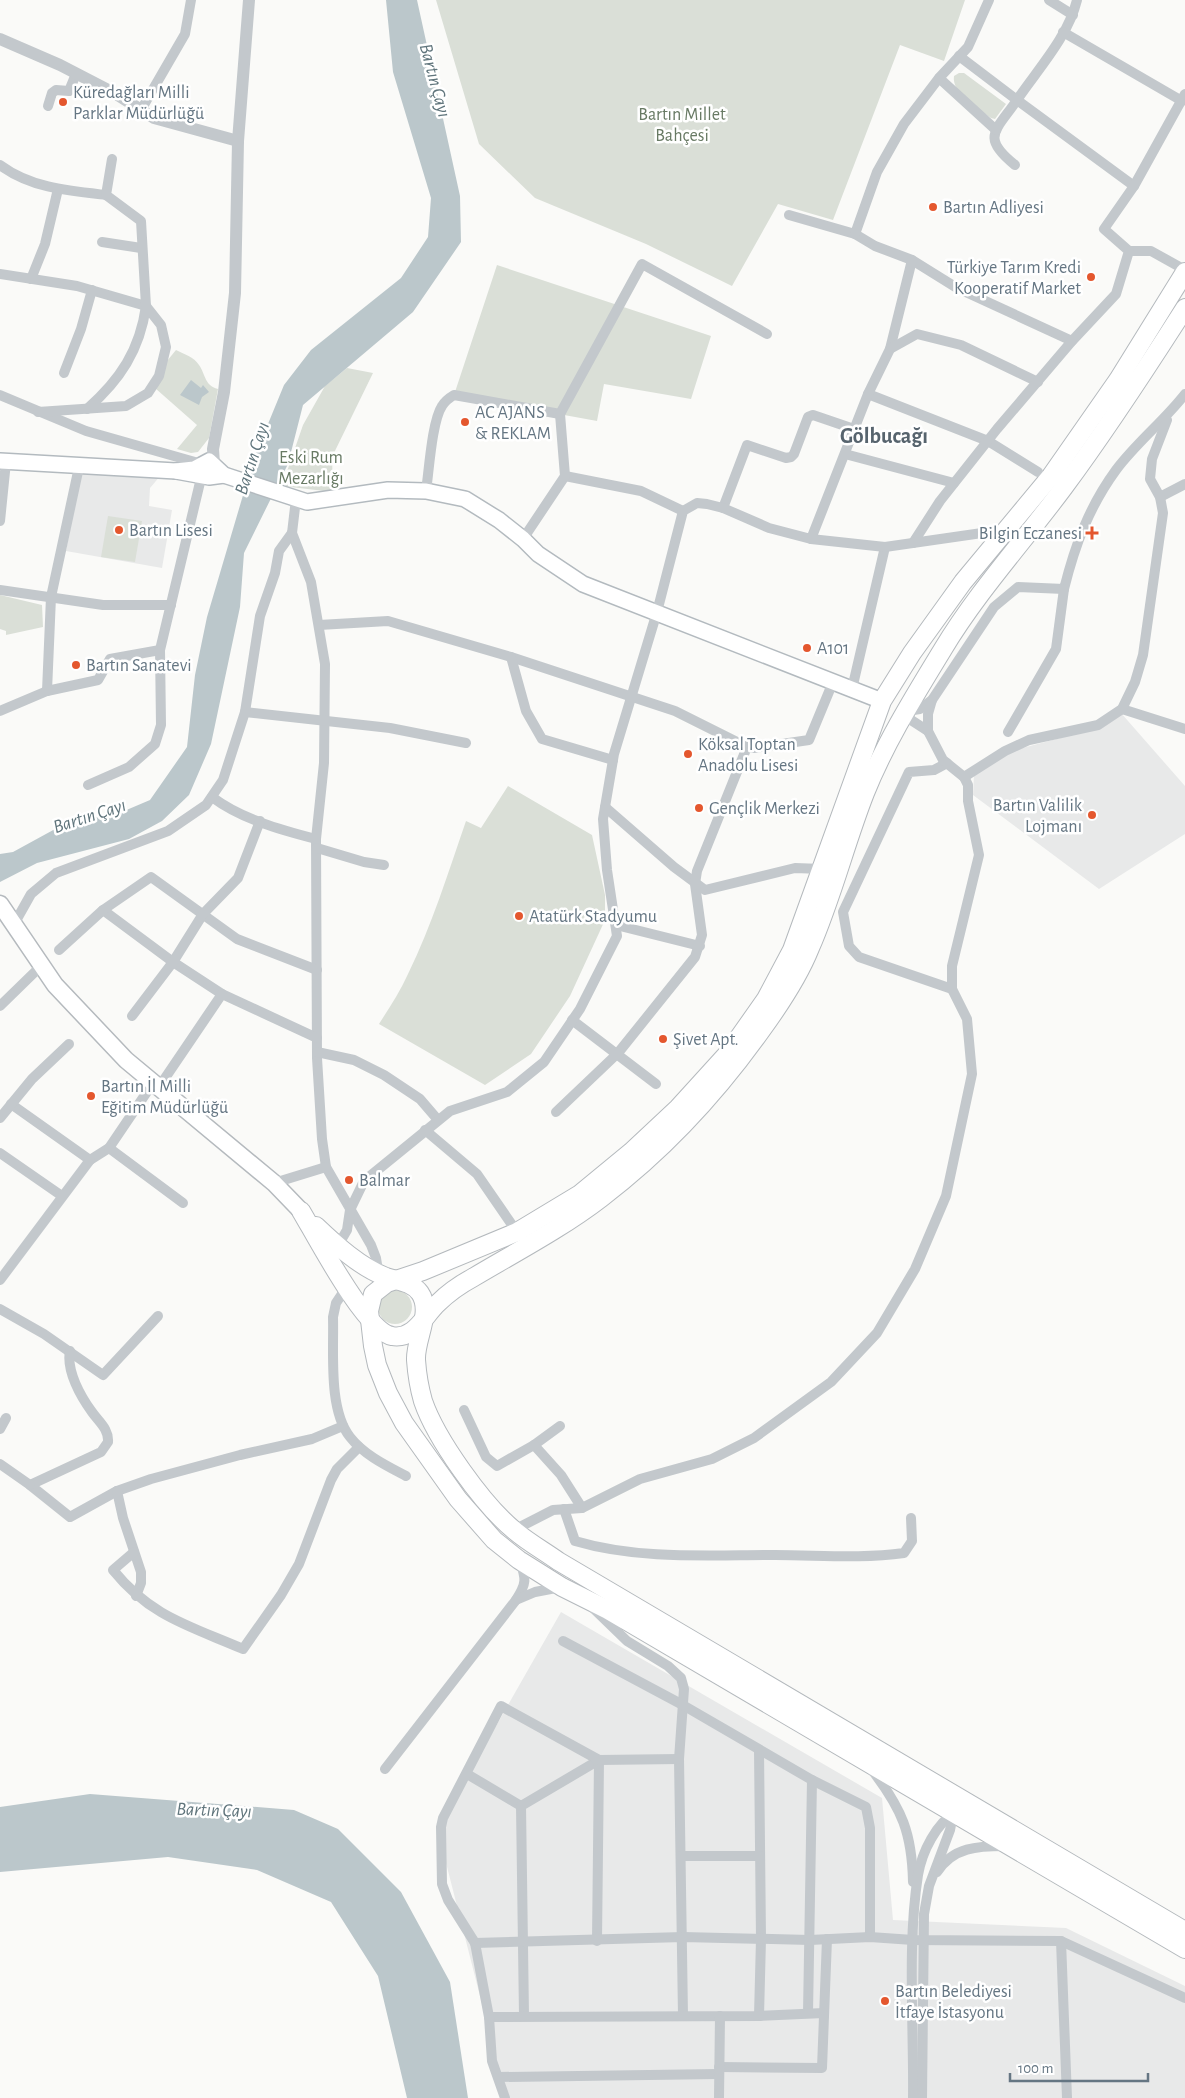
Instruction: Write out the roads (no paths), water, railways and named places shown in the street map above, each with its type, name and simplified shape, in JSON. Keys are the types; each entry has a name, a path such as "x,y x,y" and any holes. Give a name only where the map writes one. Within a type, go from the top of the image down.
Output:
{"highway":[{"path":"396,1281 517,1232 580,1194 631,1152 678,1108 728,1053 766,1000 792,950 882,701 912,653 962,582 1051,476 1118,380 1185,271"},
{"path":"333,1242 346,1288 371,1320 383,1333 401,1336 410,1334 437,1303 463,1283 598,1200 656,1152 698,1112 738,1064 777,1008 810,950 866,792 906,712 944,646 986,586 1063,488 1125,403 1185,308"},
{"path":"882,701 906,712"},
{"path":"301,1211 333,1242 379,1281 396,1281 414,1286 420,1293 425,1311 416,1357 418,1382 424,1402 457,1462 486,1499 514,1530 558,1561 1185,1931"},
{"path":"379,1281 369,1302 377,1365 404,1423 458,1498 494,1540 519,1560 562,1587 608,1610 955,1812 1185,1949"}],"main road":[{"path":"3,461 176,471 208,469 307,502 388,490 426,491 465,499 479,506 524,539 538,554 584,584 882,701"},
{"path":"1,906 55,985 126,1060 274,1182 301,1211"}],"street":[{"path":"141,110 186,34 191,0"},
{"path":"88,785 130,767 155,744 161,725 160,650 208,469 224,392 235,293 238,141 249,0"},
{"path":"855,234 877,172 904,124 939,78 968,47 989,0"},
{"path":"1049,0 1073,15"},
{"path":"1015,165 997,150 994,143 996,130 1063,32 1073,15 1077,0"},
{"path":"1063,32 1183,99 1134,186 1102,232 1129,251 1151,251 1185,271"},
{"path":"0,39 76,74 154,118 238,141"},
{"path":"959,56 1134,186"},
{"path":"48,106 52,93 56,90 69,91 72,88 76,74"},
{"path":"939,78 996,130"},
{"path":"106,195 112,159"},
{"path":"0,164 26,180 58,189 106,195 141,221 141,248 146,306 140,336 130,360 115,382 87,409"},
{"path":"31,279 48,234 58,189"},
{"path":"789,215 855,234 875,246 912,260 957,288 1072,341"},
{"path":"102,242 141,248"},
{"path":"913,543 954,483 988,441 1072,341 1116,294 1129,251"},
{"path":"810,539 868,394 890,350 912,260"},
{"path":"524,539 565,476 560,414 642,264 767,334"},
{"path":"0,274 92,290 146,306 161,325 166,347 159,376 148,393 126,406 38,412"},
{"path":"64,373 81,329 92,290"},
{"path":"890,350 917,334 961,345 1038,382"},
{"path":"868,394 988,441 1038,472"},
{"path":"1008,732 1056,649 1064,588 1075,545 1091,507 1116,469 1169,414 1185,394"},
{"path":"0,395 86,431 208,469"},
{"path":"426,491 441,407 454,395 560,414"},
{"path":"723,508 747,444 786,458 791,458 808,417 812,414 854,429"},
{"path":"964,777 1005,751 1029,740 1098,725 1122,709 1135,682 1143,655 1163,513 1160,497 1150,480 1152,459 1169,414"},
{"path":"844,454 954,483"},
{"path":"0,521 3,461"},
{"path":"47,691 51,597 79,466"},
{"path":"565,476 641,491 683,511"},
{"path":"1160,497 1185,484"},
{"path":"292,498 292,533 311,582 326,664 324,763 316,844 317,1052 326,1167 371,1245 376,1258 379,1281"},
{"path":"333,1242 364,1181 450,1111 507,1092 544,1062 572,1020 617,936 607,870 603,819 613,760 657,612 683,511 696,503 723,508 769,528 810,539 885,547 989,532"},
{"path":"13,926 31,894 56,873 168,832 206,805 212,797 223,780 245,712 260,616 275,573 279,550 292,533"},
{"path":"852,689 885,547"},
{"path":"514,1530 553,1510 582,1508 640,1479 712,1459 754,1438 831,1382 877,1333 915,1269 946,1196 972,1074 967,1019 952,989 952,966 979,855 968,801 968,786 964,777 943,760 928,731 928,714 932,700 994,608 1018,588 1064,588"},
{"path":"0,590 103,605 172,605"},
{"path":"319,624 388,621 511,657 675,711 746,747 762,748 809,740 833,682"},
{"path":"0,711 47,691 98,680 110,659 160,650"},
{"path":"511,657 526,711 542,739 613,760"},
{"path":"928,731 911,720 906,712 920,708 932,700"},
{"path":"1122,709 1185,728"},
{"path":"245,712 390,728 466,743"},
{"path":"556,1112 618,1053 695,957 700,946 702,934 695,884 697,871 746,747"},
{"path":"947,763 934,770 909,772 843,912 850,946 859,957 952,989"},
{"path":"212,797 224,806 316,844 364,862 384,865"},
{"path":"606,807 695,884 705,890 795,868 822,870"},
{"path":"132,1016 172,962 203,914 238,878 260,821"},
{"path":"59,950 103,910 151,877 237,939 318,970"},
{"path":"103,910 172,962 222,994 317,1038"},
{"path":"616,925 700,946"},
{"path":"0,1006 41,966"},
{"path":"0,1280 90,1160 109,1148 222,994"},
{"path":"572,1020 618,1053 656,1084"},
{"path":"0,1118 32,1079 69,1044"},
{"path":"317,1052 354,1060 384,1075 420,1099 438,1120"},
{"path":"11,1104 90,1160"},
{"path":"425,1130 477,1174 517,1232"},
{"path":"109,1148 184,1202"},
{"path":"0,1153 62,1196"},
{"path":"274,1182 326,1167"},
{"path":"346,1288 336,1303 333,1317 336,1403 343,1426 359,1447 406,1476"},
{"path":"0,1310 70,1351 103,1375 158,1316"},
{"path":"30,1485 102,1452 108,1442 107,1431 85,1402 72,1374 69,1366 70,1351"},
{"path":"464,1410 486,1457 498,1466 534,1445 560,1426"},
{"path":"0,1430 6,1418"},
{"path":"0,1464 70,1517 117,1491 151,1479 240,1455 312,1439 343,1426"},
{"path":"534,1445 561,1475 582,1508"},
{"path":"134,1552 113,1570 136,1596 170,1619 243,1649 281,1595 299,1564 337,1469 359,1447"},
{"path":"117,1491 142,1578 136,1596"},
{"path":"564,1509 575,1541 604,1550 686,1555 852,1558 904,1553 912,1541 911,1518"},
{"path":"385,1769 525,1586 525,1575 519,1560"},
{"path":"516,1600 535,1592 562,1587"},
{"path":"581,1597 627,1641 668,1666 681,1678 684,1689 681,1704 678,1759 683,1937 683,2016"},
{"path":"563,1642 681,1704 812,1780 866,1807 870,1828 870,1937"},
{"path":"505,2098 492,2061 489,2017 475,1943 448,1900 442,1884 443,1818 501,1706 599,1760 678,1759"},
{"path":"759,1750 761,1939 759,2016"},
{"path":"864,1759 891,1795 907,1827 913,1852 914,1928"},
{"path":"521,1806 599,1760"},
{"path":"597,1941 599,1760"},
{"path":"467,1774 521,1806"},
{"path":"808,2014 812,1780"},
{"path":"922,2098 924,1914 929,1886 955,1812 952,1802 934,1782"},
{"path":"521,1806 525,1941 524,2016"},
{"path":"913,2098 913,1940 918,1874 930,1842 940,1824 955,1812 964,1809 984,1811"},
{"path":"929,1886 944,1862 959,1852 978,1846 1012,1846"},
{"path":"681,1856 760,1856"},
{"path":"475,1943 597,1941 683,1937 810,1940 870,1937 913,1940 1061,1941 1185,1998"},
{"path":"499,2077 822,2068 827,1939"},
{"path":"1061,1941 1067,2098"},
{"path":"489,2017 759,2016 824,2013"},
{"path":"719,2098 720,2016"}],"water":[{"path":"386,0 417,0 460,196 461,242 413,312 303,405 288,464 244,553 240,607 211,744 189,795 162,821 129,839 37,863 0,882 0,854 13,852 77,817 110,817 150,800 187,747 195,675 207,617 254,458 284,385 311,350 401,278 428,237 431,198 393,72"},
{"path":"191,380 201,388 203,385 209,392 202,397 199,405 180,395"},
{"name":"Bartın Çayı","path":"90,1794 294,1810 338,1829 401,1892 450,1982 468,2098 407,2098 378,1976 331,1902 257,1870 168,1857 0,1872 0,1807"}],"place":[{"name":"Küredağları Milli Parklar Müdürlüğü","path":"63,102"},
{"name":"Bartın Adliyesi","path":"933,207"},
{"name":"Türkiye Tarım Kredi Kooperatif Market","path":"1091,277"},
{"name":"AC AJANS & REKLAM","path":"465,422"},
{"name":"Bartın Lisesi","path":"119,530"},
{"name":"Bilgin Eczanesi","path":"1092,533"},
{"name":"A101","path":"807,648"},
{"name":"Bartın Sanatevi","path":"76,665"},
{"name":"Köksal Toptan Anadolu Lisesi","path":"688,754"},
{"name":"Gençlik Merkezi","path":"699,808"},
{"name":"Bartın Valilik Lojmanı","path":"1092,815"},
{"name":"Atatürk Stadyumu","path":"519,916"},
{"name":"Şivet Apt.","path":"663,1039"},
{"name":"Bartın İl Milli Eğitim Müdürlüğü","path":"91,1096"},
{"name":"Balmar","path":"349,1180"},
{"name":"Bartın Belediyesi İtfaye İstasyonu","path":"885,2001"}],"district":[{"name":"Gölbucağı","path":"884,435"}],"park label":[{"name":"Bartın Millet Bahçesi","path":"682,124"},
{"name":"Eski Rum Mezarlığı","path":"311,467"}]}
